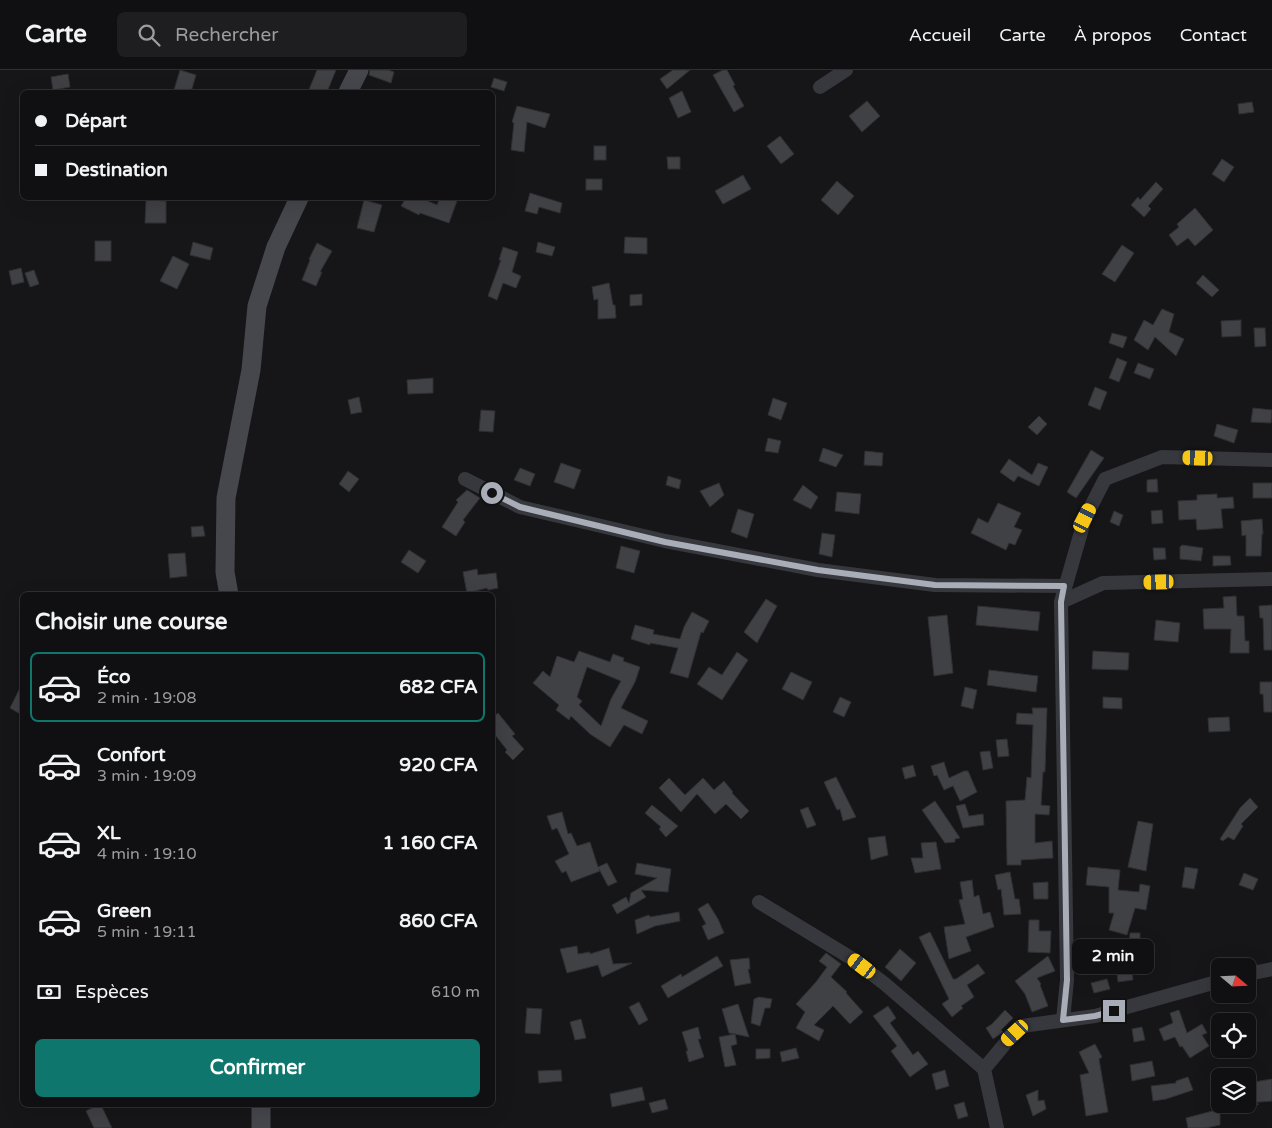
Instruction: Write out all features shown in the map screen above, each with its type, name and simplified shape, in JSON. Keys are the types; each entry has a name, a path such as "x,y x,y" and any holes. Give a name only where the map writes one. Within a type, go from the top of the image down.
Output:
{"street":[{"path":"349,90 359,70"},
{"path":"820,87 846,70"},
{"path":"228,592 224,572 226,498 251,370 257,306 276,247 298,200"},
{"path":"1063,1020 1067,980 1061,602 1064,586 1085,518 1106,478 1162,457 1272,460"},
{"path":"465,479 520,507 665,542 818,570 935,585 1064,586"},
{"path":"1061,602 1103,583 1272,579"},
{"path":"759,902 851,958 892,990 984,1070 997,1128"},
{"path":"1256,972 1272,969"},
{"path":"984,1070 1022,1026 1095,1016 1211,984"},
{"path":"261,1107 261,1128"}],"building":[{"path":"180,70 196,75 192,90 174,90"},
{"path":"317,70 336,70 328,90 309,90"},
{"path":"370,70 394,72 391,83 369,75"},
{"path":"673,70 690,70 667,89 660,79"},
{"path":"727,70 744,106 734,112 713,75"},
{"path":"68,74 70,87 53,90 51,77"},
{"path":"494,78 507,82 504,91 491,87"},
{"path":"682,91 691,112 678,118 669,98"},
{"path":"867,101 880,116 862,132 849,116"},
{"path":"1252,102 1254,112 1239,114 1238,104"},
{"path":"517,106 550,114 545,128 527,122 524,152 511,150 514,123 512,122"},
{"path":"780,136 794,154 781,164 767,146"},
{"path":"594,146 606,146 606,160 594,160"},
{"path":"667,157 680,157 680,169 668,169"},
{"path":"1222,159 1234,167 1224,182 1212,174"},
{"path":"743,175 751,189 723,204 715,191"},
{"path":"586,179 602,179 602,190 586,190"},
{"path":"837,181 854,196 838,215 821,200"},
{"path":"1156,182 1163,189 1148,206 1151,209 1144,217 1131,205 1138,197 1140,200"},
{"path":"530,193 562,203 560,213 539,207 537,214 525,211"},
{"path":"146,200 166,201 166,223 145,223"},
{"path":"364,200 382,205 374,232 357,228"},
{"path":"405,200 426,200 437,205 439,200 457,200 449,223 420,213 419,215 401,206"},
{"path":"1195,208 1213,230 1195,246 1188,238 1177,246 1169,235 1179,227 1177,224"},
{"path":"625,237 647,238 647,254 624,253"},
{"path":"95,241 111,241 111,261 95,261"},
{"path":"193,242 213,248 210,260 190,255"},
{"path":"538,242 555,247 552,256 536,252"},
{"path":"317,243 332,251 320,272 322,272 316,286 302,280"},
{"path":"1122,245 1134,253 1115,282 1102,274"},
{"path":"503,247 518,252 512,272 521,276 516,288 503,283 497,300 488,296 501,260 499,260"},
{"path":"173,256 189,264 177,289 160,281"},
{"path":"21,268 24,282 12,285 9,271"},
{"path":"34,270 39,284 30,287 25,273"},
{"path":"1203,275 1219,290 1212,297 1196,283"},
{"path":"609,283 613,305 615,305 616,318 598,319 598,299 594,300 592,287"},
{"path":"642,294 642,305 630,306 630,295"},
{"path":"1162,309 1174,314 1169,332 1184,339 1176,356 1155,337 1148,350 1134,340 1144,320 1153,325"},
{"path":"1241,320 1241,336 1222,337 1221,321"},
{"path":"1254,328 1265,328 1266,346 1255,347"},
{"path":"1112,333 1127,337 1123,348 1109,343"},
{"path":"1117,358 1127,362 1119,382 1109,378"},
{"path":"1138,363 1154,369 1150,379 1134,373"},
{"path":"433,378 433,393 408,394 407,380"},
{"path":"1095,387 1107,392 1100,410 1088,405"},
{"path":"359,397 362,412 351,414 348,400"},
{"path":"773,398 787,403 781,420 768,415"},
{"path":"1253,408 1272,410 1271,423 1251,422"},
{"path":"481,410 495,411 493,432 479,431"},
{"path":"1039,416 1047,424 1037,435 1028,427"},
{"path":"1217,424 1238,430 1234,443 1214,436"},
{"path":"768,438 781,441 778,453 765,451"},
{"path":"823,448 843,455 836,467 819,461"},
{"path":"1091,450 1104,458 1076,498 1067,492"},
{"path":"865,451 883,453 882,466 864,465"},
{"path":"1009,459 1032,475 1038,463 1048,467 1039,486 1018,476 1014,482 1000,472"},
{"path":"561,463 581,470 574,489 554,482"},
{"path":"520,468 535,474 530,486 514,480"},
{"path":"348,471 359,479 349,492 339,484"},
{"path":"668,476 681,480 679,489 666,485"},
{"path":"1157,479 1158,492 1147,492 1147,480"},
{"path":"719,483 724,495 710,507 700,491"},
{"path":"1253,483 1272,483 1272,498 1253,498"},
{"path":"803,485 818,497 811,509 793,500"},
{"path":"467,490 480,498 463,520 465,522 456,536 442,527 458,502 456,500"},
{"path":"837,492 861,494 859,514 835,511"},
{"path":"1217,494 1217,498 1233,497 1234,508 1221,509 1223,528 1197,530 1196,519 1179,520 1178,501 1197,500 1197,495"},
{"path":"998,503 1021,513 1014,527 1022,530 1015,545 1009,543 1006,550 971,533 978,518 988,523"},
{"path":"738,509 754,514 747,538 731,532"},
{"path":"1162,510 1163,523 1152,524 1151,511"},
{"path":"1114,511 1123,515 1119,526 1110,522"},
{"path":"1262,519 1261,556 1246,556 1246,535 1242,536 1241,521"},
{"path":"203,526 205,536 192,537 191,527"},
{"path":"822,533 835,535 832,557 819,554"},
{"path":"1182,545 1203,548 1201,561 1180,559 1180,547"},
{"path":"621,546 640,551 634,573 616,568"},
{"path":"1153,548 1165,548 1166,559 1154,560"},
{"path":"409,550 426,561 418,573 401,562"},
{"path":"185,553 187,576 170,578 168,554"},
{"path":"1213,556 1230,556 1231,565 1213,566"},
{"path":"477,569 478,575 496,573 498,588 467,592 463,572"},
{"path":"1236,596 1237,616 1244,616 1245,641 1249,641 1249,653 1230,653 1231,629 1204,629 1203,609 1224,608 1223,597"},
{"path":"766,599 777,606 757,643 744,632"},
{"path":"1272,605 1272,650 1264,650 1263,618 1260,618 1259,606"},
{"path":"978,606 1040,612 1038,631 976,625"},
{"path":"692,612 709,621 703,633 701,632 688,678 670,673 678,648 650,643 650,645 631,639 635,625 654,630 653,634 680,639"},
{"path":"947,615 953,673 934,676 928,617"},
{"path":"1156,620 1180,623 1178,642 1154,640"},
{"path":"579,651 610,662 613,654 624,658 623,661 640,667 635,682 621,708 648,721 642,734 624,725 610,747 590,734 571,716 569,720 556,710 559,705 533,683 543,671 550,677 557,656 574,662","holes":["587,667 621,681 611,699 601,726 579,705 582,701 577,697"]},
{"path":"1093,651 1129,653 1128,670 1092,669"},
{"path":"737,652 748,660 722,700 697,684 709,667 722,675"},
{"path":"989,670 1038,676 1036,692 987,685"},
{"path":"791,672 812,682 803,700 782,689"},
{"path":"1260,682 1272,682 1272,712 1264,712 1263,694 1260,694"},
{"path":"965,687 977,690 973,709 961,706"},
{"path":"20,688 20,714 10,708"},
{"path":"840,697 851,702 844,717 833,712"},
{"path":"1103,697 1122,698 1122,709 1103,708"},
{"path":"1032,708 1047,708 1045,772 1043,772 1041,805 1050,806 1049,815 1035,814 1035,843 1052,841 1053,858 1021,860 1021,865 1007,865 1006,801 1025,800 1027,777 1031,778 1033,725 1016,724 1017,713 1033,714"},
{"path":"498,713 515,734 512,736 524,749 513,760 505,752 507,750 495,735 495,716"},
{"path":"1229,717 1230,731 1209,732 1208,718"},
{"path":"1007,739 1009,756 998,757 996,740"},
{"path":"990,751 993,768 983,770 980,752"},
{"path":"944,762 949,778 968,771 977,792 960,801 953,786 944,790 937,775 934,776 931,766"},
{"path":"913,765 916,776 905,779 902,768"},
{"path":"836,777 856,817 843,821 840,809 837,810 824,782"},
{"path":"669,778 685,795 703,778 714,790 724,781 732,793 749,811 741,819 726,804 715,814 697,794 681,812 659,788"},
{"path":"1250,798 1258,807 1241,824 1243,826 1234,840 1228,837 1223,841 1220,839 1240,808"},
{"path":"935,801 960,838 955,839 955,842 945,843 922,810"},
{"path":"965,804 969,816 983,814 984,825 963,828 956,806"},
{"path":"652,805 678,826 666,837 659,829 661,827 645,813"},
{"path":"808,807 816,825 807,828 800,810"},
{"path":"562,812 568,834 571,833 577,846 590,842 598,867 607,863 617,882 608,886 599,869 600,871 571,882 566,871 562,873 555,861 569,854 557,828 552,830 547,816"},
{"path":"1138,821 1153,824 1146,871 1128,867"},
{"path":"885,836 888,855 871,860 868,838"},
{"path":"936,842 941,869 915,873 911,858 923,858 921,843"},
{"path":"637,863 671,869 668,892 641,890 646,897 617,914 612,905 626,897 629,903 631,893 657,878 635,874"},
{"path":"1088,867 1120,870 1118,890 1139,892 1140,884 1150,886 1146,910 1135,908 1127,935 1109,930 1114,913 1109,913 1109,887 1086,885"},
{"path":"1185,867 1198,869 1194,889 1182,887"},
{"path":"1010,872 1015,899 1019,899 1021,914 1004,915 1001,889 998,890 995,875"},
{"path":"1244,873 1258,879 1253,890 1239,885"},
{"path":"972,880 974,897 979,895 983,914 990,912 994,927 966,937 971,951 949,959 944,927 965,924 959,900 963,899 960,882"},
{"path":"1048,882 1048,899 1034,899 1033,883"},
{"path":"708,903 724,933 708,940 702,926 706,924 698,909"},
{"path":"679,912 680,921 655,926 637,934 635,920 649,915 650,917"},
{"path":"1029,920 1039,920 1039,931 1051,931 1050,953 1028,952"},
{"path":"930,932 953,979 956,979 978,964 985,973 967,985 974,997 961,1006 963,1008 952,1017 942,1004 949,999 919,937"},
{"path":"1130,933 1140,933 1140,947 1129,947"},
{"path":"577,946 578,954 590,952 590,954 609,948 613,964 632,963 602,977 598,965 567,973 560,949"},
{"path":"900,949 916,963 901,981 885,967"},
{"path":"826,953 841,964 831,977 847,992 863,1012 850,1024 833,1006 814,1025 824,1030 819,1041 796,1028 805,1012 796,1004 827,967 819,961"},
{"path":"1130,955 1133,980 1118,982 1115,957"},
{"path":"717,956 723,966 668,998 661,986 681,974 682,977"},
{"path":"1048,956 1055,971 1037,978 1041,984 1048,1006 1032,1012 1025,994 1015,981"},
{"path":"749,958 750,969 748,969 751,983 735,986 730,960"},
{"path":"1107,979 1110,989 1094,993 1091,983"},
{"path":"759,997 772,999 770,1008 765,1008 760,1026 751,1023 754,999"},
{"path":"639,1002 648,1020 639,1025 629,1007"},
{"path":"738,1004 749,1037 729,1033 722,1009"},
{"path":"888,1006 896,1018 890,1023 913,1055 918,1051 928,1064 910,1077 891,1051 897,1046 873,1016"},
{"path":"527,1008 542,1009 540,1034 525,1033"},
{"path":"1005,1010 1013,1018 1001,1030 1003,1032 993,1039 986,1028"},
{"path":"1179,1010 1187,1033 1202,1024 1207,1033 1202,1035 1209,1046 1190,1058 1182,1046 1180,1047 1175,1037 1164,1041 1159,1029 1173,1023 1170,1013"},
{"path":"581,1019 586,1038 575,1040 570,1022"},
{"path":"698,1027 701,1039 698,1039 704,1057 689,1062 686,1051 688,1051 682,1032"},
{"path":"1142,1027 1145,1040 1134,1042 1132,1029"},
{"path":"735,1034 737,1044 731,1046 736,1065 725,1067 719,1037"},
{"path":"1095,1044 1102,1057 1099,1059 1108,1112 1086,1116 1080,1075 1089,1073 1079,1052"},
{"path":"796,1048 799,1058 782,1062 780,1052"},
{"path":"756,1049 770,1049 770,1058 756,1059"},
{"path":"1152,1061 1155,1076 1132,1081 1130,1065"},
{"path":"561,1070 562,1081 539,1083 538,1071"},
{"path":"945,1070 949,1086 936,1090 932,1074"},
{"path":"1188,1077 1193,1090 1166,1099 1153,1101 1151,1086 1176,1083 1176,1081"},
{"path":"1272,1079 1272,1101 1256,1102 1256,1082"},
{"path":"642,1087 645,1100 612,1107 610,1094"},
{"path":"1038,1090 1038,1101 1044,1100 1046,1109 1033,1116 1026,1095"},
{"path":"665,1099 668,1109 652,1113 649,1103"},
{"path":"964,1102 968,1116 958,1119 954,1105"},
{"path":"94,1107 102,1107 112,1128 94,1128 86,1111"},
{"path":"1211,1111 1211,1113 1220,1113 1220,1125 1206,1128 1188,1128 1186,1118"}],"route":[{"path":"492,493 520,507 665,542 818,570 935,585 1064,586 1061,602 1067,980 1063,1020 1095,1016 1114,1011"}]}
